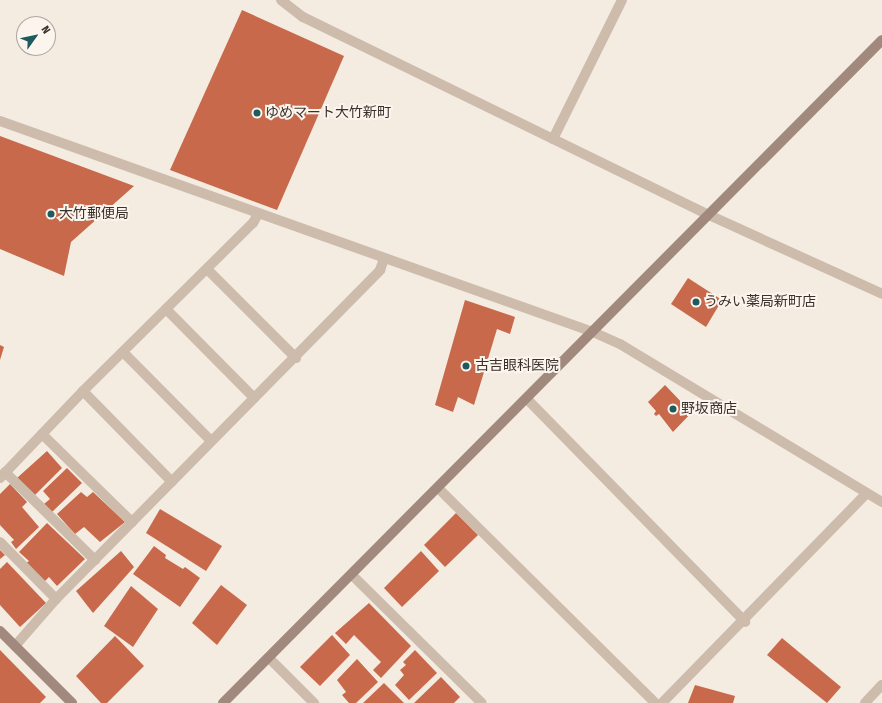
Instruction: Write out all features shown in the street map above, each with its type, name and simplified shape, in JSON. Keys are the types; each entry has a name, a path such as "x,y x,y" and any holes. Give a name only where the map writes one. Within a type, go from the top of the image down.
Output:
{"street":[{"path":"281,0 303,16 553,139 709,215 882,294"},
{"path":"553,139 622,0"},
{"path":"223,703 352,575 882,40"},
{"path":"0,121 384,259 593,332 620,344 882,502"},
{"path":"95,560 3,475 83,391 254,224 258,214"},
{"path":"15,646 56,599 211,441 296,358 380,270 384,259"},
{"path":"207,269 296,358"},
{"path":"166,309 254,398"},
{"path":"123,352 211,441"},
{"path":"83,391 172,482"},
{"path":"526,399 745,622"},
{"path":"42,434 132,522"},
{"path":"438,488 656,703"},
{"path":"662,703 745,622 867,493"},
{"path":"0,542 56,599"},
{"path":"352,575 482,703"},
{"path":"0,631 72,703"},
{"path":"269,658 314,703"},
{"path":"865,703 882,685"}],"building":[{"name":"ゆめマート大竹新町","path":"242,10 344,56 277,210 170,170"},
{"name":"大竹郵便局","path":"0,136 134,186 71,242 64,276 0,249"},
{"name":"うみい薬局新町店","path":"688,278 722,300 706,327 671,304"},
{"name":"古吉眼科医院","path":"465,300 515,317 510,334 497,329 474,405 458,397 453,412 435,405"},
{"path":"0,345 4,347 0,360"},
{"name":"野坂商店","path":"665,385 686,407 687,405 693,411 673,432 659,414 656,416 654,414 656,411 648,402"},
{"path":"47,451 62,468 35,495 17,478"},
{"path":"67,468 82,483 52,512 44,504 50,499 43,491"},
{"path":"10,484 27,502 22,507 39,527 16,549 11,542 14,540 0,525 0,494"},
{"path":"81,492 87,497 93,492 125,522 100,542 84,527 75,534 57,514"},
{"path":"160,509 222,546 206,571 146,533"},
{"path":"456,513 478,535 445,567 424,545"},
{"path":"47,523 85,559 57,586 49,577 43,583 25,564 29,561 19,552"},
{"path":"154,546 166,555 165,558 183,569 185,567 200,578 180,607 133,574"},
{"path":"0,550 5,555 0,559"},
{"path":"121,551 134,567 93,613 76,591"},
{"path":"421,551 439,571 402,607 384,588"},
{"path":"7,562 46,603 20,627 0,605 0,569"},
{"path":"221,585 247,605 217,645 192,623"},
{"path":"131,586 158,609 133,647 104,626"},
{"path":"369,603 411,646 381,678 373,670 381,662 354,635 346,644 335,633"},
{"path":"332,635 350,655 320,686 300,667"},
{"path":"115,636 144,666 107,703 101,703 76,676"},
{"path":"782,638 841,687 827,703 767,655"},
{"path":"0,650 46,697 40,703 0,703"},
{"path":"415,650 437,673 409,700 395,685 404,675 400,670 406,665 403,662"},
{"path":"357,659 378,682 356,703 349,703 342,695 346,692 337,680"},
{"path":"441,677 460,697 454,703 414,703"},
{"path":"384,683 404,703 363,703"},
{"path":"695,685 735,696 733,703 688,703"}],"place":[{"name":"ゆめマート大竹新町","path":"257,113"},
{"name":"大竹郵便局","path":"51,214"},
{"name":"うみい薬局新町店","path":"696,302"},
{"name":"古吉眼科医院","path":"466,366"},
{"name":"野坂商店","path":"673,409"}]}
